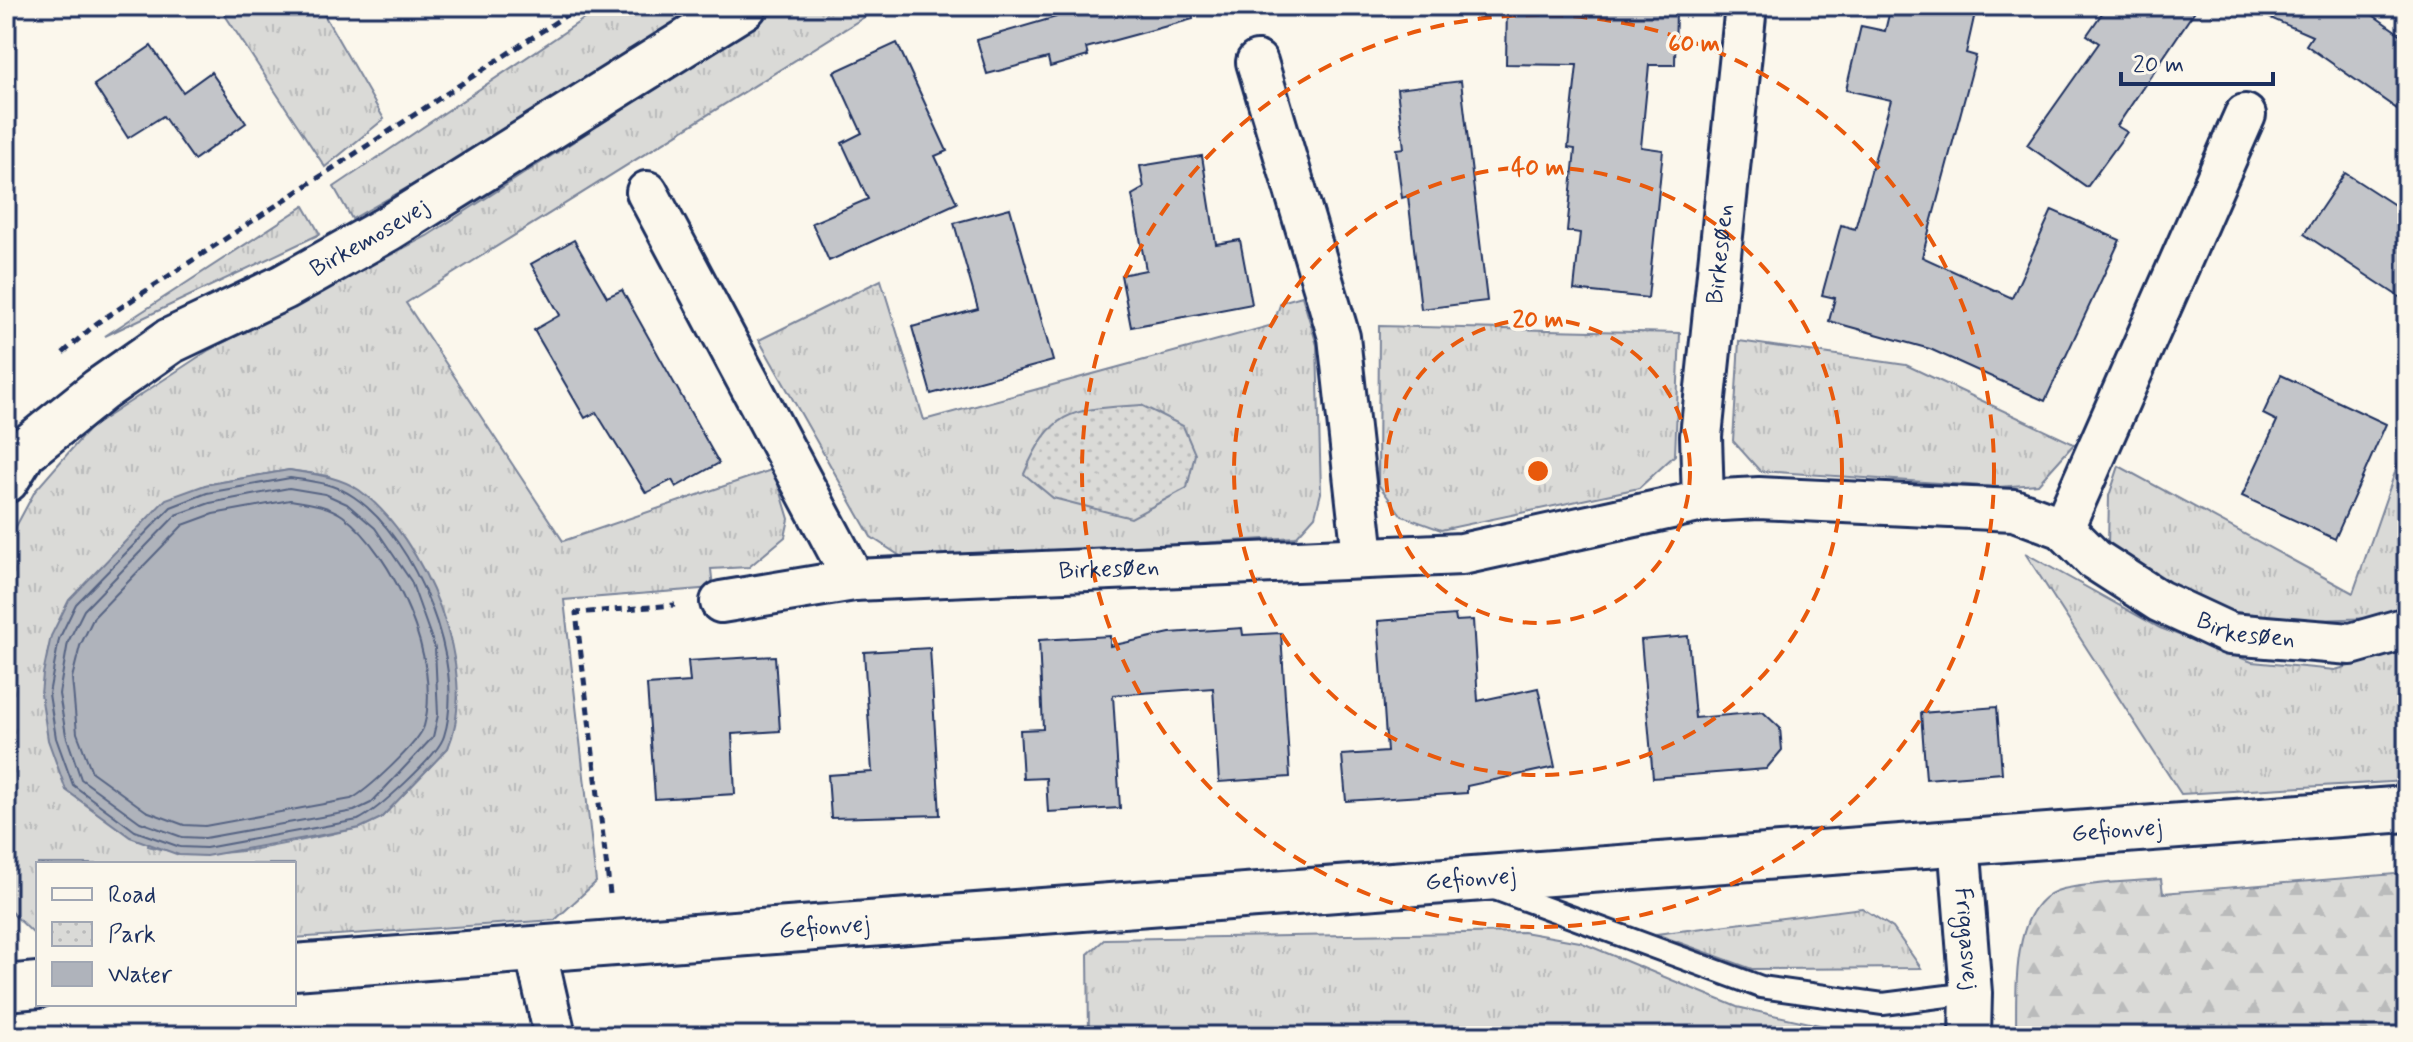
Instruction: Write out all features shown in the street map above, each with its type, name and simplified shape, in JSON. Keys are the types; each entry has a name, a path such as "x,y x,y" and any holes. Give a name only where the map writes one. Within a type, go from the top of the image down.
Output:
{"street":[{"name":"Birkemosevej","path":"6,480 24,451 100,390 170,341 284,287 387,229 744,6"},
{"name":"Birkesøen","path":"1703,501 1701,436 1746,6"},
{"path":"1257,62 1339,337 1363,556"},
{"path":"2063,528 2245,115"},
{"path":"647,192 854,580"},
{"name":"Birkesøen","path":"721,602 854,580 1462,554 1703,501 1759,498 2014,510 2063,528 2094,559 2159,601 2230,634 2351,644 2407,628"},
{"name":"Gefionvej","path":"296,967 2407,809"},
{"name":"Friggasvej","path":"1959,841 1971,993 1970,1036"},
{"path":"535,949 555,1036"},
{"path":"6,988 36,985"}],"lane":[{"path":"1473,880 1761,987 1883,1004 1971,993"}],"path":[{"path":"61,355 97,323 580,6"},
{"path":"616,943 576,613 721,602"}],"green space":[{"path":"219,6 319,6 384,119 325,167"},
{"path":"603,6 702,6 560,101 352,219 334,187"},
{"path":"784,6 882,6 406,303 563,541 774,469 789,519 785,537 749,567 711,569 713,588 564,600 596,882 555,920 296,938 296,862 36,862 36,936 6,907 6,545 35,491 90,428 209,350 427,236","holes":["289,470 329,476 456,717 448,748 381,818 360,828 227,853 174,852 148,846 205,485"]},
{"path":"304,206 320,234 105,336"},
{"path":"881,280 924,420 1273,325 1281,302 1302,296 1317,345 1321,493 1315,516 1296,537 908,561 871,537 759,340"},
{"path":"1379,326 1680,333 1675,455 1639,488 1441,530 1402,516 1378,484"},
{"path":"1739,341 1906,365 2074,444 2038,484 1998,487 1760,471 1733,441"},
{"path":"1141,405 1183,426 1195,454 1187,488 1131,518 1053,498 1024,474 1045,435 1068,416 1099,408"},
{"path":"2407,438 2407,607 2375,618 2285,621 2204,606 2108,546 2109,496 2119,466 2353,593"},
{"path":"2025,553 2160,628 2252,662 2335,670 2407,650 2407,781 2181,794"},
{"path":"2407,873 2407,1036 2016,1036 2017,975 2025,930 2033,911 2046,897 2063,889 2161,879 2163,893"},
{"path":"1862,908 1893,928 1921,968 1752,969 1656,934"},
{"path":"1523,932 1580,942 1737,1007 1869,1036 1089,1036 1088,954 1105,939"}],"water":[{"path":"289,470 334,479 359,490 383,511 405,539 424,572 440,608 451,645 457,682 456,717 448,748 381,818 360,828 206,856 179,855 130,837 66,790 48,740 41,694 51,636 69,600 166,499 205,485"}],"building":[{"path":"1053,6 1191,6 1193,19 1086,48 1088,56 1050,67 1048,58 987,74 977,40 1056,17"},
{"path":"1507,6 1676,6 1675,65 1649,65 1641,147 1663,150 1648,298 1574,290 1580,233 1567,231 1575,149 1568,148 1577,65 1506,64"},
{"path":"1891,6 1968,6 1967,11 1975,13 1966,53 1976,56 1922,257 2012,298 2052,210 2120,240 2045,401 1930,349 1829,321 1835,298 1822,295 1841,225 1855,229 1891,100 1846,90 1861,26 1885,31"},
{"path":"2107,6 2198,6 2117,126 2127,132 2087,187 2027,145 2099,43 2087,35"},
{"path":"2243,6 2360,6 2407,39 2407,116 2306,45 2312,36"},
{"path":"897,43 947,151 935,156 957,203 829,261 812,223 868,199 842,143 862,133 834,72"},
{"path":"151,46 183,92 211,72 246,123 194,160 163,116 128,138 94,85"},
{"path":"1461,81 1487,301 1421,309 1408,196 1402,198 1396,149 1404,148 1397,89"},
{"path":"1202,156 1216,244 1240,240 1252,304 1131,327 1121,275 1146,270 1132,195 1144,188 1140,166"},
{"path":"2345,173 2407,213 2407,302 2304,234"},
{"path":"1010,208 1053,361 931,394 912,327 978,309 954,223"},
{"path":"574,240 607,297 622,290 719,463 676,487 672,480 646,493 596,412 585,418 534,330 560,315 531,264"},
{"path":"2281,375 2386,424 2335,539 2242,496 2277,421 2263,414"},
{"path":"1455,615 1456,621 1473,620 1478,701 1538,688 1555,767 1467,786 1467,793 1346,801 1342,755 1387,752 1378,621"},
{"path":"1242,628 1243,635 1281,633 1290,777 1219,782 1213,688 1113,695 1120,808 1048,812 1046,778 1023,779 1020,730 1043,729 1039,640 1110,636 1110,646 1170,633"},
{"path":"1688,636 1695,718 1763,712 1780,728 1782,750 1766,769 1653,778 1641,640"},
{"path":"930,648 940,815 831,818 828,775 872,772 864,652"},
{"path":"775,656 780,731 732,734 735,794 655,799 647,685 690,682 688,661"},
{"path":"1997,707 2002,773 1926,779 1921,713"}]}
